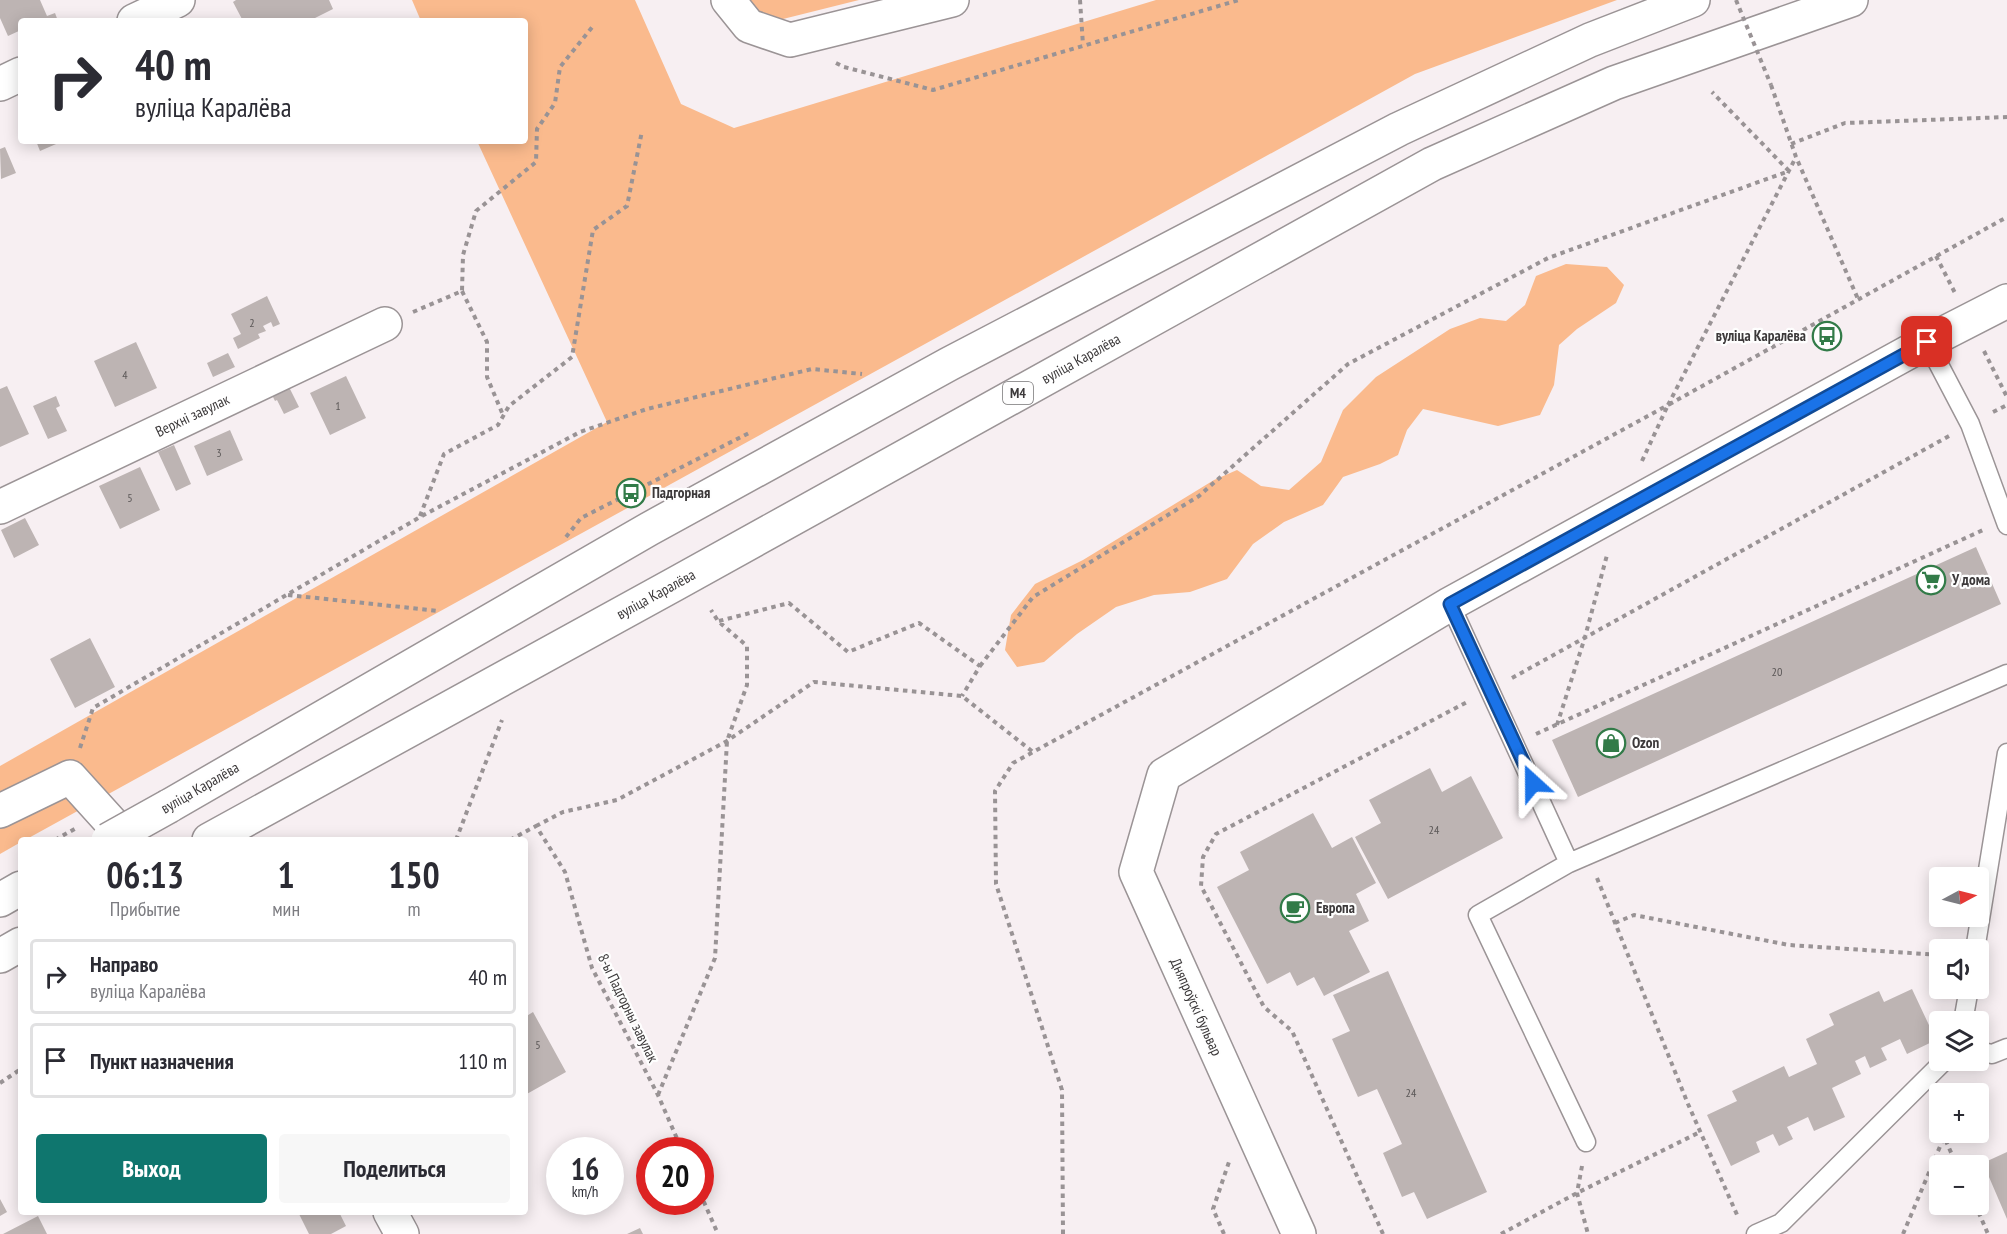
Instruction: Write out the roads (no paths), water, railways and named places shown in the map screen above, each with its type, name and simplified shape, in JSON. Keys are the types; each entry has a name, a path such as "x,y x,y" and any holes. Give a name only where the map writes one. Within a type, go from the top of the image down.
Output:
{"main road":[{"path":"140,18 178,0"},
{"path":"728,0 748,26 790,40 952,0"},
{"name":"вуліца Каралёва","path":"113,837 639,535 949,364 1399,129 1590,40 1693,0"},
{"name":"вуліца Каралёва","path":"214,837 1432,164 1614,83 1851,0"},
{"path":"0,84 18,75"},
{"path":"1450,604 1927,342 2007,301"},
{"name":"Верхні завулак","path":"0,507 385,324"},
{"name":"Дняпроўскі бульвар","path":"1299,1234 1136,872 1164,775 1450,604"},
{"path":"0,811 70,777 124,837"},
{"path":"0,900 18,890"},
{"path":"0,956 18,946"},
{"path":"392,1215 402,1234"}],"lane":[{"path":"1927,342 1970,424 2006,522"},
{"path":"1450,604 1569,863"},
{"path":"1586,1142 1478,915 1569,863 2007,674"},
{"path":"1977,939 2002,812 2007,753"},
{"path":"1989,1053 2007,1048"},
{"path":"1748,1229 1781,1223 1934,1071"}],"place":[{"name":"вуліца Каралёва","path":"1827,336"},
{"name":"Падгорная","path":"631,493"},
{"name":"У дома","path":"1931,580"},
{"name":"Ozon","path":"1611,743"},
{"name":"Европа","path":"1295,908"}]}
